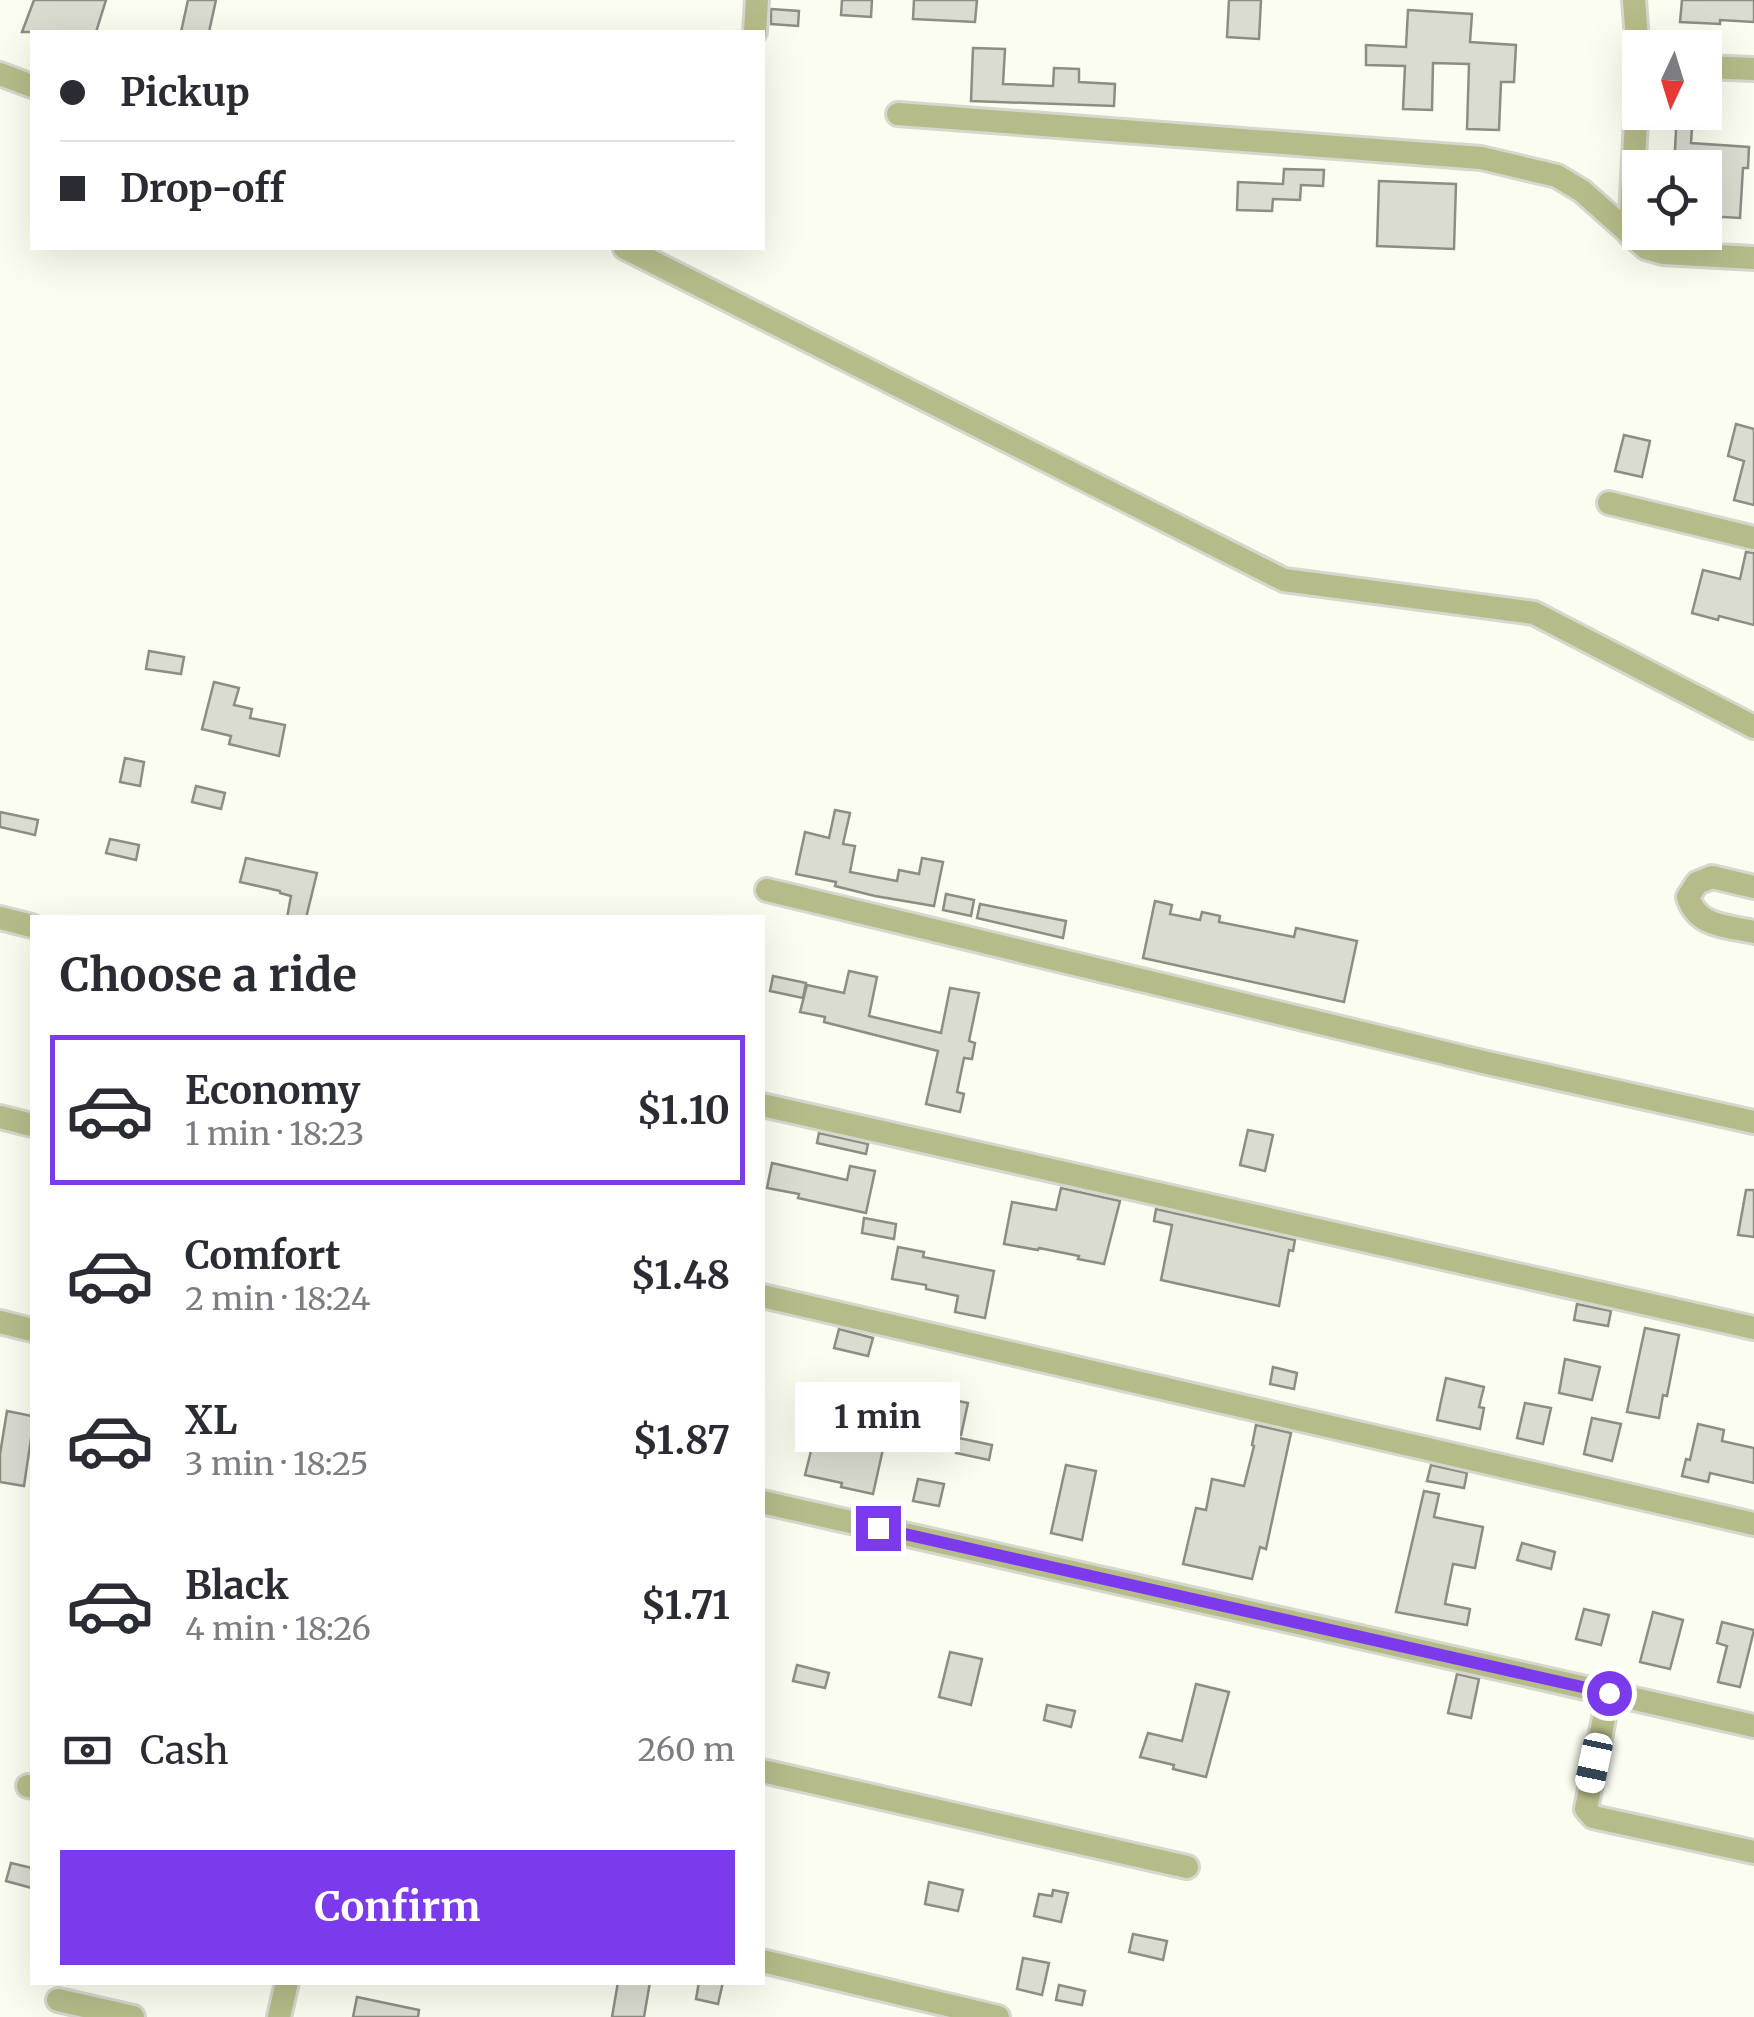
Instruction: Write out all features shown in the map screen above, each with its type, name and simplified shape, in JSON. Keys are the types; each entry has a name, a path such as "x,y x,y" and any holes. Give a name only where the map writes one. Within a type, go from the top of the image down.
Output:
{"street":[{"path":"755,30 757,0"},
{"path":"1634,0 1637,30"},
{"path":"1722,67 1754,69"},
{"path":"0,74 30,85"},
{"path":"898,114 1481,158 1557,176 1582,191 1622,228"},
{"path":"629,250 1284,580 1534,612 1754,727"},
{"path":"1652,250 1754,258"},
{"path":"1608,503 1754,538"},
{"path":"1754,887 1712,877 1697,882 1688,897 1692,909 1703,920 1754,932"},
{"path":"767,890 1464,1058 1754,1122"},
{"path":"0,918 30,926"},
{"path":"765,1106 1754,1328"},
{"path":"0,1118 30,1125"},
{"path":"765,1297 1754,1524"},
{"path":"0,1322 30,1330"},
{"path":"765,1503 1754,1726"},
{"path":"1609,1693 1586,1809 1593,1817 1754,1852"},
{"path":"765,1772 1187,1867"},
{"path":"765,1962 998,2017"},
{"path":"280,2017 286,1985"},
{"path":"58,2000 133,2017"}],"building":[{"path":"34,0 106,0 97,30 22,32"},
{"path":"188,0 216,0 209,30 181,30"},
{"path":"842,0 872,0 871,17 841,15"},
{"path":"914,0 977,0 975,22 913,19"},
{"path":"1229,0 1261,0 1259,39 1227,37"},
{"path":"1682,0 1754,0 1754,22 1680,22"},
{"path":"771,9 799,11 798,26 771,24"},
{"path":"1408,10 1472,14 1470,42 1516,45 1514,82 1501,82 1499,130 1467,129 1469,64 1433,63 1432,110 1403,109 1405,66 1366,65 1366,45 1406,47"},
{"path":"973,48 1005,49 1003,84 1053,86 1054,68 1079,69 1079,82 1115,84 1114,106 971,101"},
{"path":"1676,130 1692,130 1691,143 1749,147 1748,168 1743,168 1740,218 1722,217 1722,150 1675,150"},
{"path":"1284,169 1324,170 1323,186 1301,185 1300,200 1273,199 1272,211 1237,210 1238,182 1283,184"},
{"path":"1379,181 1456,184 1454,249 1377,246"},
{"path":"1736,424 1754,429 1754,505 1734,500 1744,461 1728,456"},
{"path":"1624,435 1650,441 1642,477 1615,471"},
{"path":"1746,552 1754,553 1754,625 1692,613 1703,570 1740,579"},
{"path":"149,651 184,657 181,674 146,669"},
{"path":"214,682 239,688 234,705 252,709 250,718 285,725 279,756 229,744 231,736 202,729"},
{"path":"125,758 144,762 140,786 120,782"},
{"path":"196,786 225,793 221,809 192,802"},
{"path":"835,810 850,813 843,844 855,846 850,872 897,881 899,870 919,874 922,858 943,862 934,906 875,896 835,886 836,882 796,874 805,832 829,838"},
{"path":"0,812 38,820 35,835 0,827"},
{"path":"110,839 139,845 136,860 106,853"},
{"path":"246,858 317,873 307,915 288,915 291,896 240,882"},
{"path":"946,894 974,900 971,916 943,910"},
{"path":"1155,901 1172,905 1170,914 1200,920 1202,912 1220,916 1219,922 1294,937 1296,928 1357,941 1344,1002 1143,958"},
{"path":"980,904 1066,921 1063,938 977,918"},
{"path":"849,971 877,977 869,1016 941,1033 950,988 979,993 969,1041 975,1043 972,1059 964,1058 957,1092 964,1094 960,1112 926,1104 938,1051 824,1022 825,1017 800,1012 807,985 844,993"},
{"path":"773,976 806,983 803,998 770,991"},
{"path":"1248,1130 1273,1135 1265,1171 1240,1165"},
{"path":"819,1133 868,1144 866,1154 817,1143"},
{"path":"772,1163 847,1180 850,1166 875,1171 866,1213 767,1188"},
{"path":"1061,1188 1120,1201 1104,1264 1004,1244 1012,1202 1056,1210"},
{"path":"1746,1190 1754,1190 1754,1237 1738,1235"},
{"path":"1156,1209 1295,1240 1293,1251 1289,1250 1279,1306 1161,1280 1172,1225 1154,1221"},
{"path":"864,1218 896,1224 894,1239 862,1233"},
{"path":"898,1247 924,1252 923,1257 994,1271 985,1318 955,1312 958,1296 892,1279"},
{"path":"1577,1304 1611,1311 1608,1326 1574,1320"},
{"path":"1645,1328 1679,1335 1659,1418 1627,1412"},
{"path":"839,1329 873,1338 868,1356 834,1348"},
{"path":"1565,1359 1600,1367 1592,1400 1559,1393"},
{"path":"1273,1367 1297,1373 1294,1389 1270,1384"},
{"path":"1446,1378 1484,1387 1479,1407 1484,1408 1480,1429 1437,1420"},
{"path":"939,1397 968,1403 961,1435 932,1429"},
{"path":"1525,1403 1551,1408 1543,1444 1517,1438"},
{"path":"822,1407 852,1414 846,1442 883,1449 873,1494 805,1475"},
{"path":"7,1411 30,1416 24,1486 0,1482"},
{"path":"1592,1418 1621,1424 1612,1461 1584,1454"},
{"path":"1698,1424 1724,1430 1722,1441 1754,1448 1754,1483 1710,1473 1708,1482 1682,1476"},
{"path":"1256,1425 1291,1433 1266,1549 1260,1547 1252,1579 1183,1564 1196,1508 1206,1510 1212,1479 1244,1486"},
{"path":"959,1438 992,1445 989,1460 956,1453"},
{"path":"1066,1465 1096,1471 1082,1540 1051,1533"},
{"path":"1431,1465 1467,1473 1464,1488 1427,1481"},
{"path":"918,1479 944,1484 939,1506 913,1501"},
{"path":"1424,1491 1439,1494 1434,1517 1483,1527 1475,1568 1453,1564 1445,1604 1470,1609 1467,1625 1396,1612"},
{"path":"1522,1543 1555,1552 1551,1569 1517,1560"},
{"path":"1584,1609 1609,1615 1601,1645 1576,1639"},
{"path":"1653,1612 1683,1620 1670,1669 1640,1662"},
{"path":"1722,1622 1754,1630 1740,1687 1718,1682 1727,1646 1717,1643"},
{"path":"950,1652 982,1659 971,1705 939,1697"},
{"path":"797,1665 829,1673 825,1688 793,1681"},
{"path":"1457,1674 1479,1679 1471,1718 1448,1713"},
{"path":"1196,1684 1229,1692 1206,1777 1140,1757 1148,1733 1182,1741"},
{"path":"1047,1705 1075,1711 1071,1727 1044,1720"},
{"path":"11,1863 30,1868 30,1887 6,1881"},
{"path":"929,1882 963,1890 958,1911 925,1904"},
{"path":"1053,1890 1068,1893 1061,1922 1034,1916 1039,1894 1052,1896"},
{"path":"1133,1934 1167,1941 1163,1960 1129,1952"},
{"path":"1023,1958 1049,1963 1042,1995 1017,1989"},
{"path":"617,1985 649,1985 644,2017 612,2017"},
{"path":"698,1985 722,1985 718,2004 696,1999"},
{"path":"1059,1985 1085,1991 1082,2005 1056,2000"},
{"path":"357,1997 419,2010 418,2017 353,2017"}],"route":[{"path":"878,1528 1609,1693"}]}
